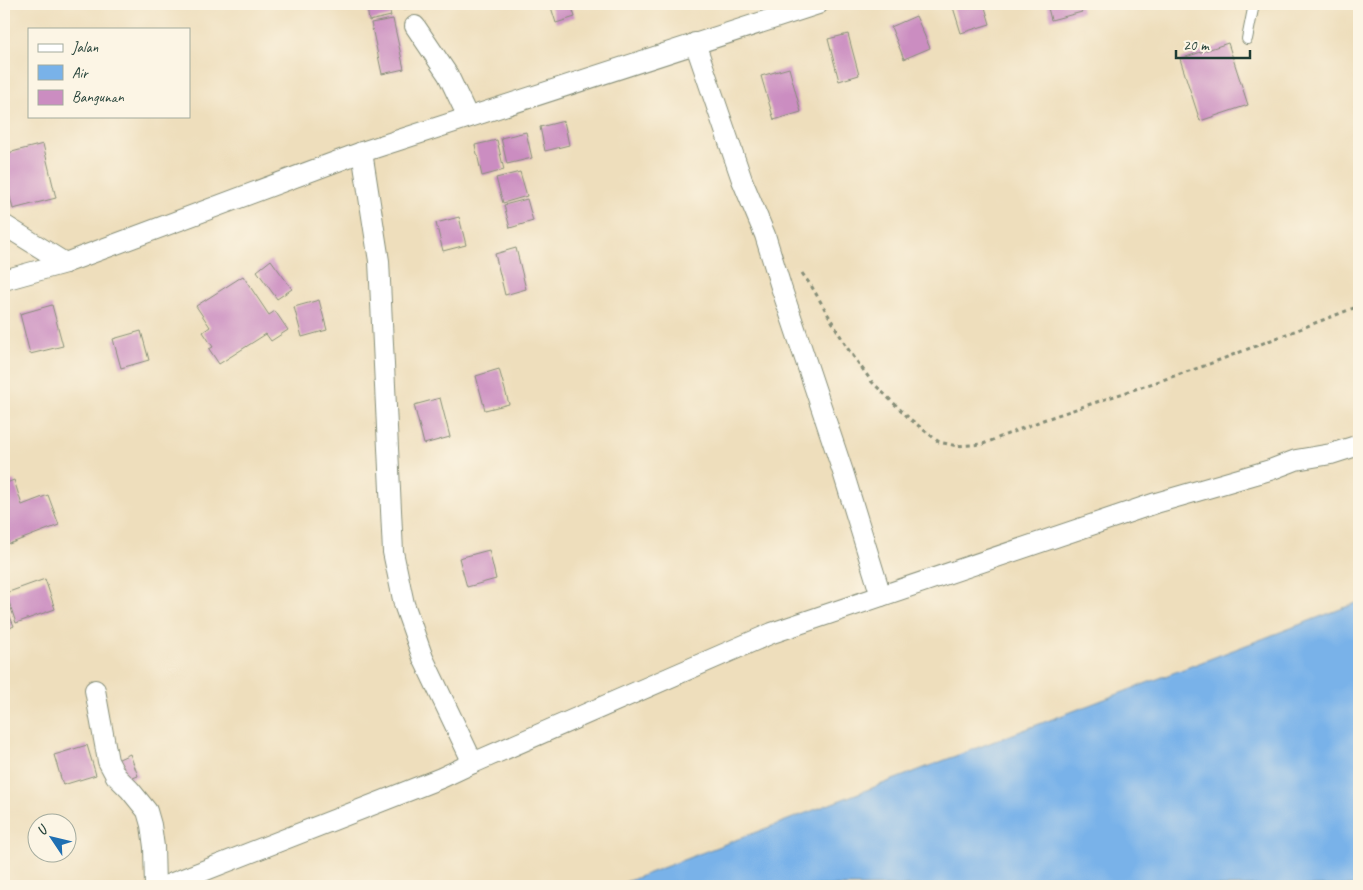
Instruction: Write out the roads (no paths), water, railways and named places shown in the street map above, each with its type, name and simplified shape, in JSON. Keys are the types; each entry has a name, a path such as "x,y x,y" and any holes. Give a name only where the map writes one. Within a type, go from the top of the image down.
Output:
{"street":[{"path":"4,280 65,263 362,152 818,4"},
{"path":"415,26 448,75 468,117"},
{"path":"695,43 742,180 765,235 843,472 881,596"},
{"path":"362,152 380,261 393,552 404,604 423,658 472,763"},
{"path":"4,226 65,263"},
{"path":"165,886 442,778 472,763 772,633 1156,503 1270,470 1296,460 1331,454 1359,445"},
{"path":"95,690 108,761 116,776 147,811 154,846 155,886"}],"lane":[{"path":"1248,39 1254,4"}],"water":[{"path":"1359,602 1359,886 615,886"}]}
